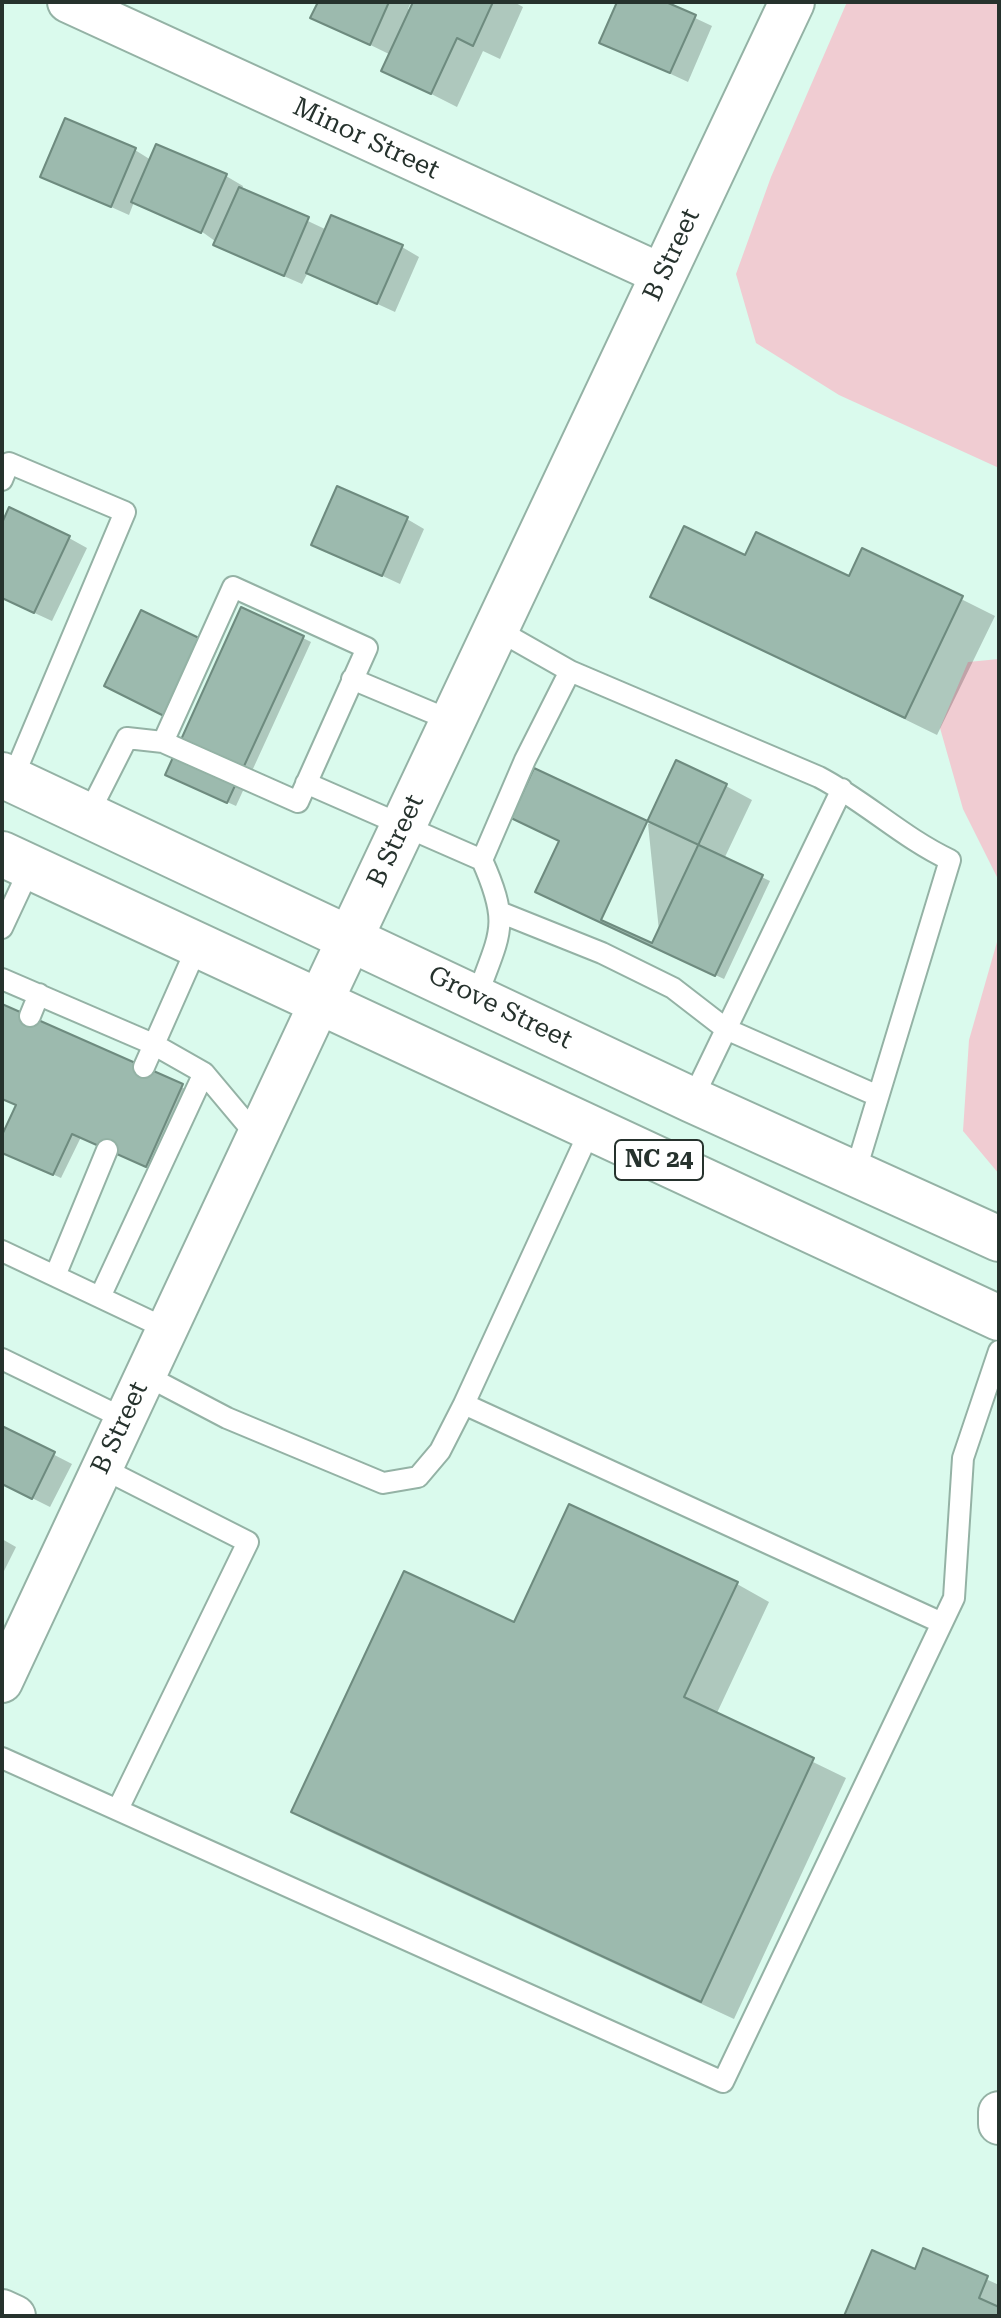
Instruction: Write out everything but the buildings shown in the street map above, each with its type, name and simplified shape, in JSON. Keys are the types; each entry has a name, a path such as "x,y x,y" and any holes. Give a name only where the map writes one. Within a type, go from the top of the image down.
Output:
{"main road":[{"name":"B Street","path":"320,1002 792,2"},
{"name":"Grove Street","path":"7,778 477,996 692,1100 999,1239"},
{"name":"NC 24","path":"16,861 999,1318"}],"street":[{"name":"Minor Street","path":"68,2 663,275"},
{"name":"B Street","path":"2,1682 320,1002"},
{"path":"999,2112 999,2124"},
{"path":"2,2310 15,2316"}],"lane":[{"path":"2,480 9,463 125,512 7,778"},
{"path":"88,815 127,738 163,742 298,802 367,648 233,587 163,742"},
{"path":"496,629 570,671 719,732 842,789 922,847 950,860 855,1173"},
{"path":"477,996 498,938 502,913 482,860 525,760 570,671"},
{"path":"352,679 452,721"},
{"path":"306,783 482,860"},
{"path":"692,1100 842,789"},
{"path":"2,928 16,861"},
{"path":"502,913 602,953 673,988 726,1029 878,1096"},
{"path":"144,1067 198,945"},
{"path":"2,979 153,1044 204,1073 256,1135"},
{"path":"30,1016 39,994"},
{"path":"100,1297 204,1073"},
{"path":"145,1375 227,1418 383,1483 418,1477 440,1451 464,1404 591,1128"},
{"path":"55,1276 107,1150"},
{"path":"2,1251 167,1329"},
{"path":"2,1758 723,2082 954,1598 963,1458 999,1351"},
{"path":"2,1359 125,1419"},
{"path":"464,1404 942,1623"},
{"path":"102,1468 248,1542 118,1809"}],"shaded area":[{"path":"847,2 999,2 999,468 839,395 756,343 736,274 771,177"},
{"path":"999,659 999,881 963,809 940,728 968,662"},
{"path":"999,935 999,1174 963,1131 969,1040"}]}
